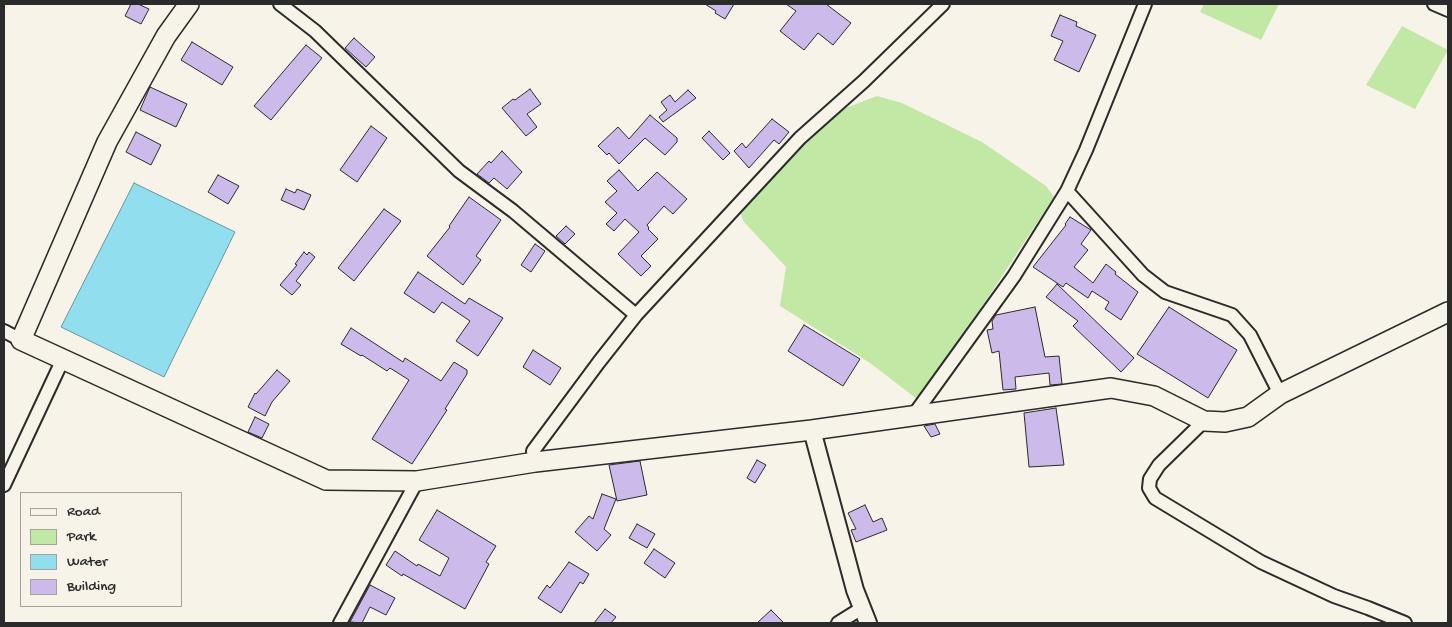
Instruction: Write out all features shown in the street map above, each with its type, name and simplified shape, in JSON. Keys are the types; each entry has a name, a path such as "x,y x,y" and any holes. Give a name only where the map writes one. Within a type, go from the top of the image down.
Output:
{"highway":[{"path":"189,4 166,36 107,142 21,340 326,480 417,481 535,462 812,430 1111,388 1154,396 1204,421 1225,422 1248,417 1280,394 1448,312"}],"main road":[{"path":"812,430 855,590 868,623"}],"street":[{"path":"280,4 315,31 459,171 513,211 636,315"},
{"path":"535,462 533,451 636,315 800,138 864,81 943,4"},
{"path":"913,416 1014,276 1067,190 1086,150 1145,4"},
{"path":"1434,4 1448,10"},
{"path":"1067,190 1143,275 1165,292 1232,315 1250,335 1280,394"},
{"path":"4,331 21,340"},
{"path":"4,485 63,359"},
{"path":"1204,421 1159,465 1150,479 1149,488 1155,498 1261,562 1334,596 1405,623"},
{"path":"340,623 417,481"},
{"path":"838,623 862,608"}],"green space":[{"path":"1204,4 1279,4 1261,40 1200,12"},
{"path":"1402,26 1448,50 1415,109 1366,85"},
{"path":"877,96 902,103 982,142 1046,186 1054,197 987,299 917,399 870,363 780,306 786,267 744,222 739,210 843,109"}],"water":[{"path":"134,183 235,232 164,377 61,327"}],"building":[{"path":"131,4 138,4 149,9 141,24 125,16"},
{"path":"705,4 734,4 725,19"},
{"path":"786,4 826,4 851,23 833,45 818,33 804,50 780,31 796,11"},
{"path":"1060,15 1077,22 1076,26 1096,35 1079,72 1054,60 1063,41 1051,36"},
{"path":"354,38 375,57 366,67 345,48"},
{"path":"192,42 233,67 222,85 181,60"},
{"path":"306,45 322,58 271,120 254,106"},
{"path":"150,87 187,104 176,127 140,110"},
{"path":"530,89 541,104 527,114 537,127 526,136 502,108"},
{"path":"688,90 696,98 663,122 659,117 667,110 661,102 670,95 675,102"},
{"path":"650,115 677,138 677,142 665,155 645,138 619,164 609,153 607,155 598,146 618,127 629,139"},
{"path":"772,119 789,132 779,144 774,140 749,168 734,151 742,143 746,148"},
{"path":"371,126 387,138 357,182 340,170"},
{"path":"709,131 730,153 723,160 702,138"},
{"path":"136,132 161,145 151,165 126,152"},
{"path":"502,151 522,172 507,189 494,178 489,183 477,174"},
{"path":"619,170 638,191 657,172 687,199 673,214 664,206 647,225 648,229 658,239 641,256 651,266 641,276 618,254 639,232 625,219 614,231 606,224 617,213 605,202 617,191 607,181"},
{"path":"218,175 239,186 228,204 208,192"},
{"path":"286,189 295,193 297,189 311,195 304,210 281,200"},
{"path":"469,197 501,220 476,256 481,260 463,285 427,256 450,227"},
{"path":"384,209 401,221 354,281 338,268"},
{"path":"1070,217 1091,230 1081,244 1088,250 1074,267 1093,283 1106,264 1116,272 1115,274 1138,292 1121,320 1105,309 1109,302 1092,291 1088,298 1066,283 1063,287 1033,267 1066,225"},
{"path":"566,226 575,234 565,244 556,236"},
{"path":"535,244 545,251 531,272 521,265"},
{"path":"304,252 307,255 309,252 315,257 296,281 301,285 292,295 280,285 297,265 295,264"},
{"path":"418,272 465,304 469,298 503,318 478,356 456,341 470,321 442,302 434,313 404,293"},
{"path":"1057,284 1134,358 1121,372 1073,326 1078,321 1046,297"},
{"path":"1035,307 1045,357 1059,356 1062,384 1050,385 1049,373 1015,377 1016,389 1003,390 999,351 992,353 987,330 993,329 992,321 996,315"},
{"path":"1169,307 1237,350 1208,398 1137,354"},
{"path":"804,325 860,359 843,386 788,351"},
{"path":"351,328 403,362 405,358 441,381 454,362 467,370 467,374 445,409 447,410 412,464 372,439 409,380 390,368 387,371 341,344"},
{"path":"533,350 561,368 550,385 523,367"},
{"path":"277,370 290,381 272,402 265,416 248,407 255,393"},
{"path":"1056,408 1064,465 1029,467 1024,413"},
{"path":"255,417 269,424 262,438 248,432"},
{"path":"935,424 940,434 931,437 924,426"},
{"path":"757,460 766,465 755,483 747,478"},
{"path":"640,461 647,495 617,501 609,465"},
{"path":"602,494 616,499 604,529 611,535 597,551 575,532 589,516 593,519"},
{"path":"865,505 873,522 882,518 887,530 856,542 851,530 856,529 848,513"},
{"path":"437,510 496,546 486,562 489,564 465,609 403,574 402,576 386,565 395,551 417,566 418,564 440,576 449,558 419,540"},
{"path":"637,524 655,534 647,548 629,538"},
{"path":"654,549 675,563 665,578 644,563"},
{"path":"569,562 589,574 583,584 580,582 561,613 538,598 547,585 550,588"},
{"path":"370,585 395,598 386,615 370,607 362,623 350,622"},
{"path":"605,609 616,617 611,623 594,623"},
{"path":"771,610 784,623 757,623"}]}
